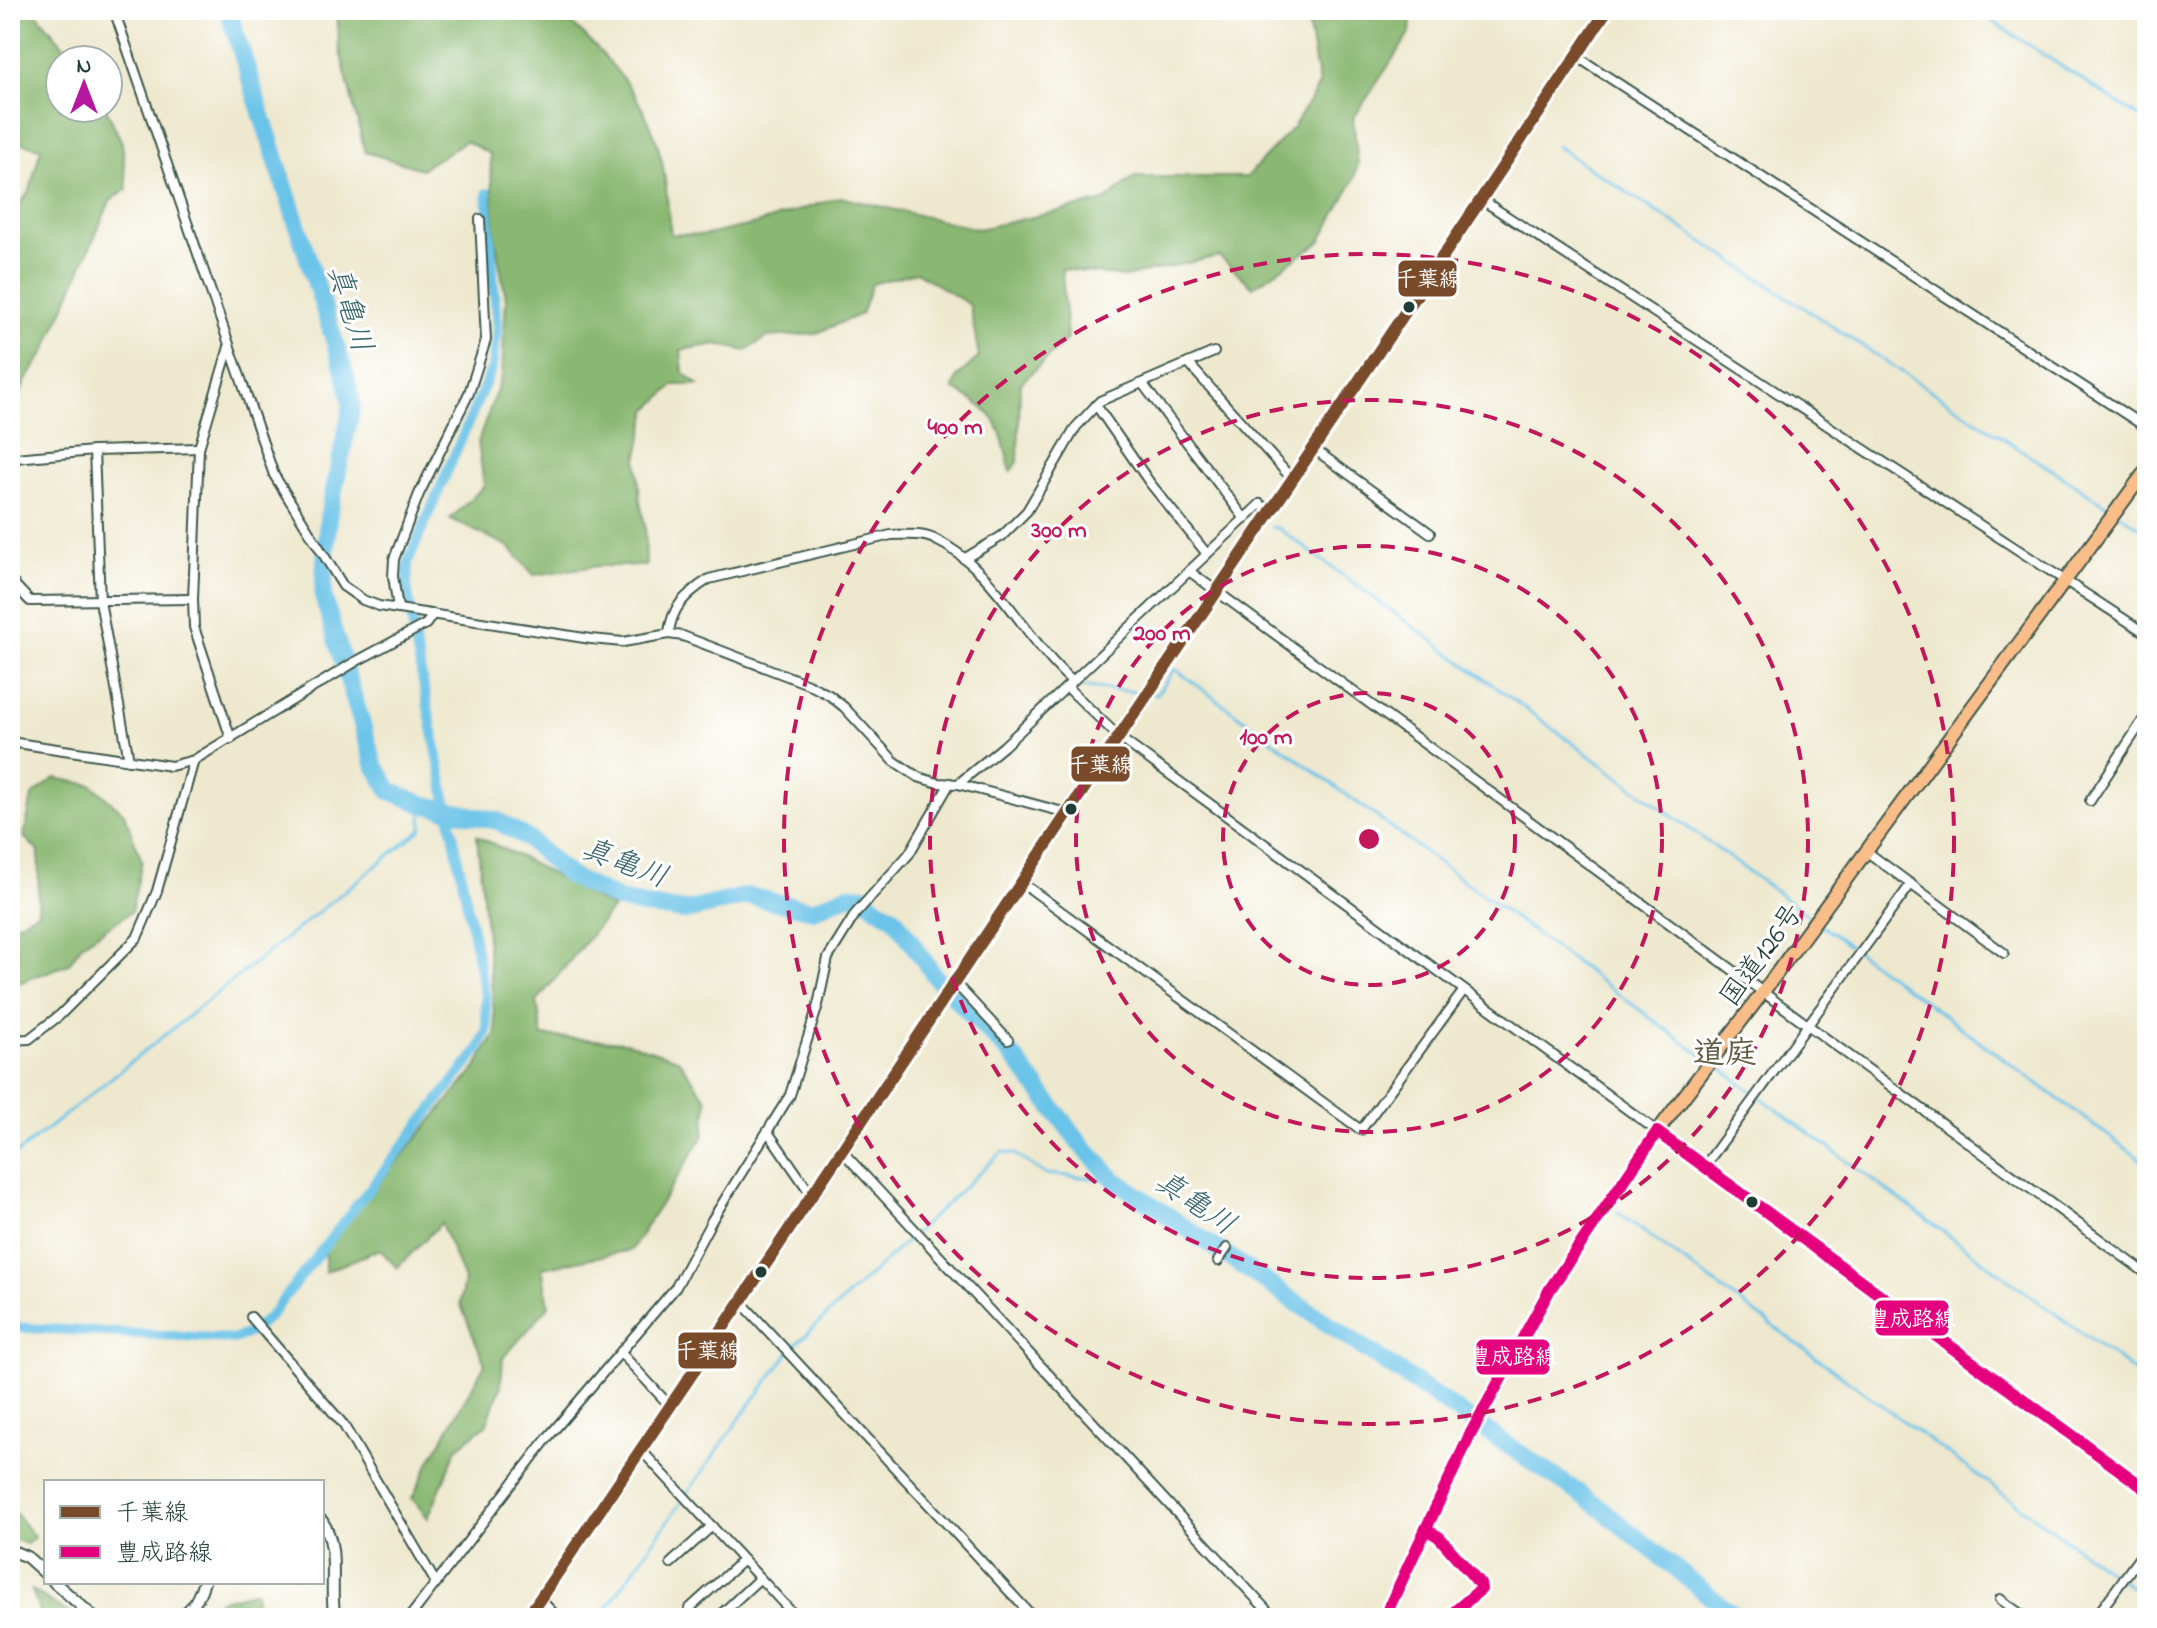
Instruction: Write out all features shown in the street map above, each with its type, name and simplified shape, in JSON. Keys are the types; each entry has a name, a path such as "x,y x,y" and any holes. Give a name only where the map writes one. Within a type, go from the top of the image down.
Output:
{"highway":[{"name":"国道126号","path":"1384,1618 1471,1433 1550,1289 1657,1132 2147,469"}],"street":[{"path":"114,10 274,475 343,586 363,600 379,606 608,641 623,642 669,634 683,636 808,684 844,707 894,761 918,777 954,783 1067,813"},
{"path":"1597,25 1598,10"},
{"path":"527,1618 742,1303 1607,10"},
{"path":"2137,10 2147,17"},
{"path":"1576,56 2147,428"},
{"path":"1482,200 2147,634"},
{"path":"398,608 394,559 419,494 469,393 486,340 480,219"},
{"path":"229,347 199,448 193,599 194,627 231,739"},
{"path":"964,559 1002,536 1027,511 1076,427 1096,405 1214,352"},
{"path":"1188,363 1293,480"},
{"path":"1142,383 1245,519"},
{"path":"1096,405 1150,483 1207,554"},
{"path":"15,458 94,451 199,448"},
{"path":"1314,449 1430,533"},
{"path":"94,451 100,601 129,760"},
{"path":"409,1618 549,1436 676,1287 712,1220 790,1095 818,1005 828,958 856,913 909,854 954,783 1004,746 1260,504 1271,512"},
{"path":"669,634 670,620 678,605 691,590 709,579 891,535 932,538 964,559 1014,610 1041,651 1120,738 2147,1490"},
{"path":"1189,571 2147,1274"},
{"path":"10,580 30,601 193,599"},
{"path":"10,742 171,766 194,760 355,662 426,624 433,614"},
{"path":"2090,801 2147,714"},
{"path":"10,1040 29,1039 60,1015 137,938 157,891 194,760"},
{"path":"1866,851 2004,953"},
{"path":"1021,882 1361,1130 1464,990"},
{"path":"1704,1167 1911,884"},
{"path":"955,983 1008,1040"},
{"path":"768,1132 813,1197"},
{"path":"842,1151 1274,1618"},
{"path":"1218,1261 1227,1248"},
{"path":"742,1303 1034,1618"},
{"path":"251,1317 343,1424 436,1583"},
{"path":"621,1353 670,1406"},
{"path":"641,1450 797,1618"},
{"path":"324,1525 333,1557 331,1597 335,1618"},
{"path":"671,1563 712,1526"},
{"path":"2095,1618 2147,1547"},
{"path":"10,1550 27,1557 44,1572"},
{"path":"689,1609 743,1560"},
{"path":"717,1618 760,1578"},
{"path":"56,1584 95,1618"},
{"path":"171,1618 189,1610 203,1584"},
{"path":"540,1599 558,1618"},
{"path":"2000,1599 2026,1618"}],"green space":[{"path":"10,10 34,10 63,44 44,44 44,124 113,124 122,143 127,189 110,201 46,350 25,382 10,420 10,295 20,284 10,242 10,218 30,190 41,148 10,140"},
{"path":"337,10 557,10 605,57 644,112 662,164 671,234 706,235 756,224 840,197 978,229 1105,201 1134,177 1247,177 1294,126 1319,85 1306,10 1412,10 1410,33 1353,119 1358,163 1354,180 1320,242 1253,287 1219,256 1124,277 1062,269 1067,339 1020,384 1018,462 1011,472 995,421 980,406 953,389 957,377 979,357 970,305 916,272 872,284 861,314 815,334 767,337 746,351 717,344 681,350 683,372 699,385 674,385 648,410 637,460 646,566 597,566 534,575 508,546 450,519 484,486 478,442 502,375 506,298 495,239 490,154 466,141 421,169 365,152 339,47"},
{"path":"55,778 92,785 124,813 142,861 131,912 82,944 69,964 10,986 10,927 38,912 39,852 24,837 32,796"},
{"path":"477,836 613,908 537,1001 542,1036 625,1042 678,1059 707,1100 704,1135 631,1250 542,1268 549,1306 503,1358 501,1386 486,1425 457,1448 428,1518 412,1498 485,1364 460,1303 464,1280 441,1223 397,1268 380,1249 325,1272 325,1247 476,1068 496,1032"},
{"path":"10,1506 34,1537 27,1544 10,1538"},
{"path":"32,1590 77,1618 41,1618"},
{"path":"256,1591 256,1618 201,1618 218,1601"}],"waterway":[{"name":"真亀川","path":"228,10 346,377 352,405 328,518 323,596 374,764 390,791 422,804 498,821 528,839 569,876 619,900 646,906 685,911 748,896 813,910 848,895 865,896 877,908 894,917 936,978 1017,1061 1082,1146 1115,1180 1595,1504 1737,1618"},
{"path":"1975,10 2147,122"},
{"path":"1556,146 2112,509"},
{"path":"10,1327 234,1339 253,1331 270,1316 479,1049 487,1030 485,995 415,642 407,585 408,562 492,368 497,328 487,193"},
{"path":"2118,513 2147,532"},
{"path":"1272,527 1278,528 1812,918"},
{"path":"1153,694 1157,694 1175,669 1708,1060"},
{"path":"1075,686 1146,693"},
{"path":"10,1159 422,829 422,804"},
{"path":"1818,923 2147,1164"},
{"path":"1715,1064 2147,1381"},
{"path":"600,1618 794,1346 1002,1152 1015,1154 1045,1174 1115,1180"},
{"path":"1617,1212 2147,1599"}],"transit line":[{"name":"千葉線","path":"527,1618 1607,10"},
{"name":"豊成路線","path":"1384,1618 1471,1433 1550,1289 1657,1132 2147,1490"},
{"name":"豊成路線","path":"1426,1529 1439,1537 1480,1584 1481,1589 1447,1618"}],"district":[{"name":"道庭","path":"1725,1052"}]}
